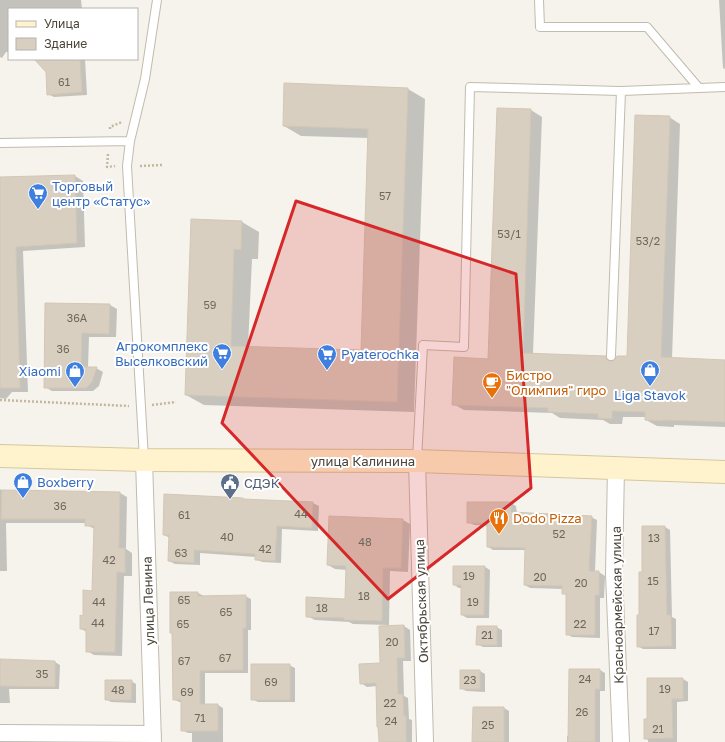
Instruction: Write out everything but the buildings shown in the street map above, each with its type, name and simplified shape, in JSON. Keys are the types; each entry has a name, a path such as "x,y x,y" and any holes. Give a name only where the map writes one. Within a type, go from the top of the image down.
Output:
{"main road":[{"name":"улица Калинина","path":"0,456 144,460 417,461 725,472"}],"street":[{"name":"улица Ленина","path":"144,460 153,738"},
{"name":"Октябрьская улица","path":"417,461 425,742"},
{"name":"Красноармейская улица","path":"616,468 614,574 621,742"},
{"path":"0,733 153,738"}],"lane":[{"path":"144,460 128,166 130,141 145,79 157,0"},
{"path":"539,0 540,27 647,27 699,88"},
{"path":"417,461 423,345 464,346 470,87 621,91 725,88"},
{"path":"611,356 621,91"},
{"path":"0,143 109,140 130,141"}],"path":[{"path":"107,167 110,127 122,122"},
{"path":"0,400 140,407 176,402"}],"highlighted area":[{"path":"296,201 516,274 531,488 388,599 222,423"}],"place":[{"name":"Торговый центр «Статус»","path":"38,210"},
{"name":"Агрокомплекс Выселковский","path":"222,370"},
{"name":"Pyaterochka","path":"327,371"},
{"name":"Liga Stavok","path":"650,387"},
{"name":"Xiaomi","path":"75,388"},
{"name":"Бистро \"Олимпия\" гиро","path":"492,399"},
{"name":"Boxberry","path":"23,499"},
{"name":"СДЭК","path":"230,500"},
{"name":"Dodo Pizza","path":"499,535"}]}
